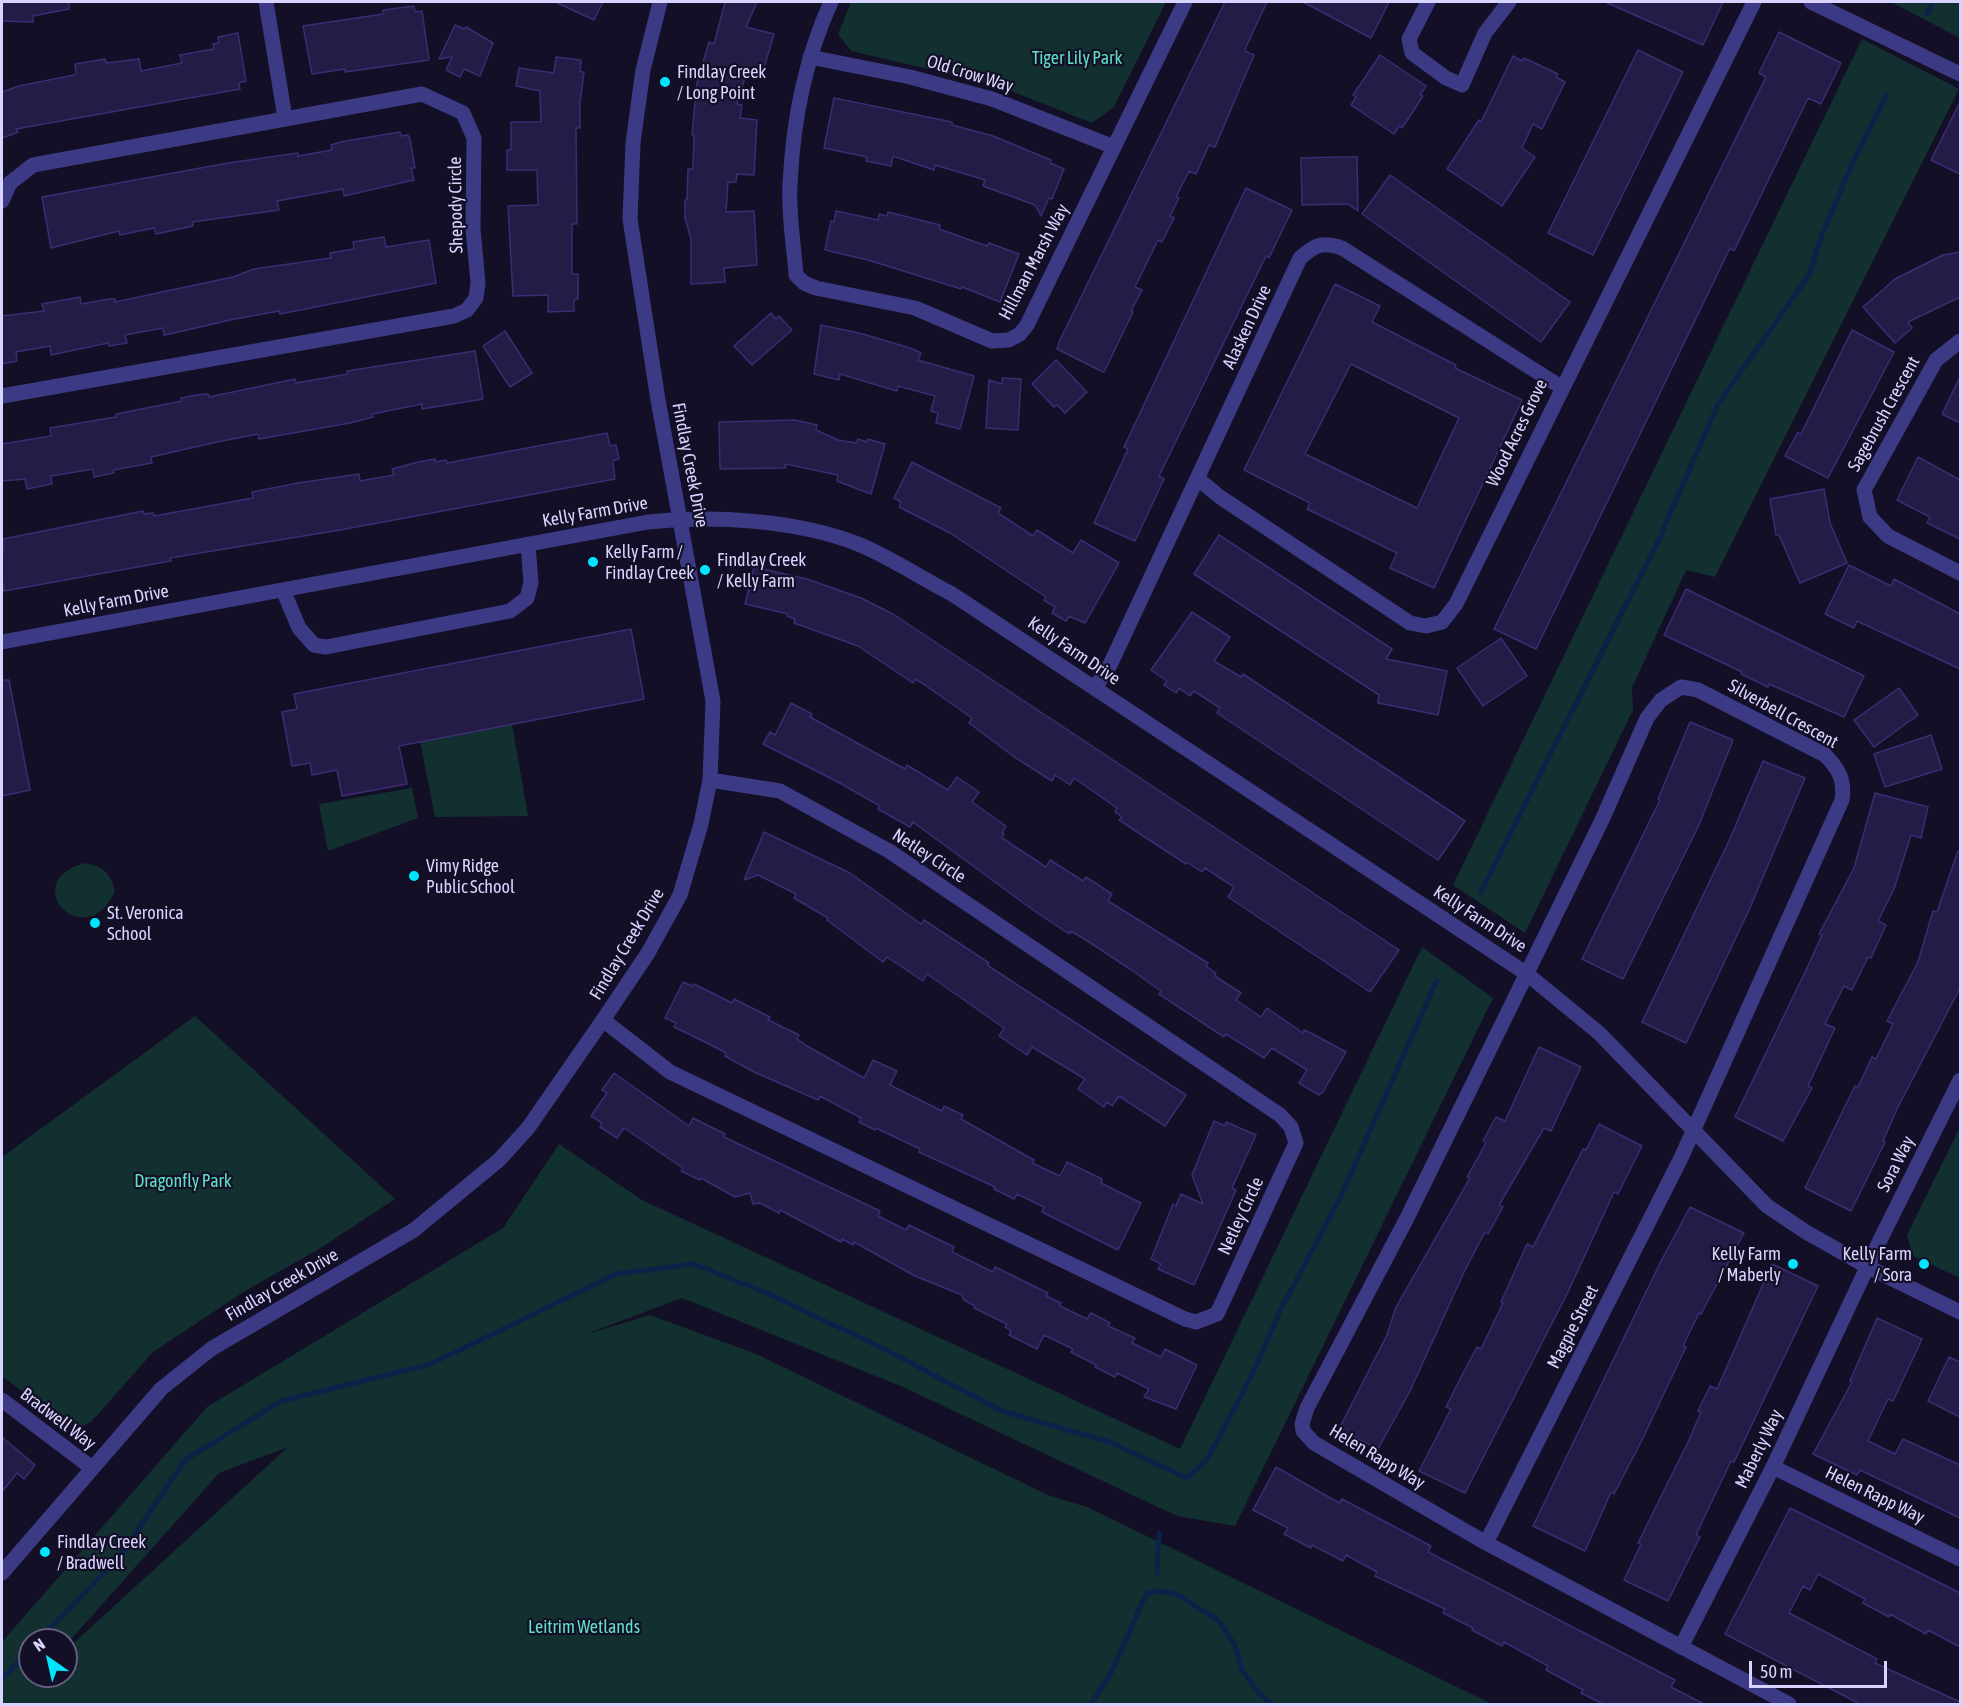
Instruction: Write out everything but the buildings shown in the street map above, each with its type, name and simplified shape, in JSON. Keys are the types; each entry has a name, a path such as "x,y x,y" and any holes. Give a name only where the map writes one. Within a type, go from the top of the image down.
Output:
{"street":[{"path":"266,2 285,118"},
{"name":"Findlay Creek Drive","path":"2,1573 161,1389 211,1349 414,1230 499,1160 528,1128 603,1020 648,953 680,895 701,824 710,780 713,701 654,377 630,219 633,143 642,77 660,2"},
{"name":"Hillman Marsh Way","path":"831,2 810,57 799,107 789,186 796,275 804,283 816,288 915,309 992,341 1009,340 1020,334 1027,325 1185,2"},
{"path":"1428,2 1408,39 1413,53 1446,78 1462,85 1485,33 1509,2"},
{"name":"Wood Acres Grove","path":"1198,479 1220,497 1410,622 1426,626 1442,622 1456,604 1561,387 1754,2"},
{"path":"1811,2 1960,74"},
{"name":"Old Crow Way","path":"810,57 910,77 992,99 1114,147"},
{"name":"Shepody Circle","path":"2,201 10,183 33,165 422,94 463,113 474,138 474,229 478,283 476,298 467,310 454,316 2,396"},
{"name":"Alasken Drive","path":"1095,688 1110,665 1300,258 1321,243 1342,248 1561,387"},
{"name":"Sagebrush Crescent","path":"1960,340 1936,360 1864,490 1870,517 1888,536 1960,573"},
{"name":"Kelly Farm Drive","path":"2,642 528,544 681,519 792,527 860,545 952,594 1527,974 1599,1033 1767,1206 1806,1232 1868,1267 1960,1312"},
{"path":"283,590 299,628 314,645 326,647 510,611 527,598 531,583 528,544"},
{"name":"Silverbell Crescent","path":"1527,974 1602,820 1647,718 1661,700 1682,687 1698,690 1825,755 1836,766 1844,783 1842,800 1694,1129"},
{"name":"Netley Circle","path":"603,1020 670,1072 1196,1322 1217,1314 1296,1143 1292,1127 1280,1115 889,851 780,791 710,780"},
{"name":"Helen Rapp Way","path":"1527,974 1407,1218 1307,1408 1302,1424 1303,1431 1314,1443 1486,1543 1789,1704"},
{"name":"Sora Way","path":"1868,1267 1960,1080"},
{"name":"Magpie Street","path":"1486,1543 1694,1129"},
{"name":"Maberly Way","path":"1681,1647 1773,1467 1868,1267"},
{"name":"Bradwell Way","path":"2,1401 92,1468"},
{"name":"Helen Rapp Way","path":"1773,1467 1960,1559"}],"green space":[{"name":"Tiger Lily Park","path":"851,2 1166,2 1114,107 1092,123 996,85 851,51 838,34"},
{"path":"1891,2 1960,2 1960,38"},
{"path":"1862,39 1959,89 1715,577 1686,570 1632,688 1633,710 1525,933 1453,885"},
{"path":"512,724 528,816 435,817 420,741"},
{"path":"412,788 418,818 328,851 319,804"},
{"path":"84,863 105,871 115,891 103,909 88,917 75,916 63,909 56,898 56,885 65,873"},
{"name":"Leitrim Wetlands","path":"1422,947 1493,998 1235,1526 1177,1516 903,1387 682,1298 584,1335 650,1315 756,1354 1050,1496 1087,1507 1492,1704 2,1704 2,1642 207,1407 503,1228 559,1144 642,1200 1180,1449","holes":["288,1447 78,1639 78,1688 18,1688 18,1628 78,1628 78,1632 219,1473"]},
{"name":"Dragonfly Park","path":"195,1016 395,1199 319,1249 245,1291 153,1352 91,1422 79,1428 66,1426 2,1376 2,1157"},
{"path":"1960,1127 1960,1278 1913,1256 1907,1235"}],"waterway":[{"path":"1927,14 1933,2"},
{"path":"1481,892 1660,537 1718,404 1809,275 1823,232 1854,160 1886,96"},
{"path":"51,1628 120,1556 185,1460 281,1401 431,1364 616,1274 694,1264 769,1294 886,1350 1002,1411 1109,1442 1187,1478 1207,1460 1252,1375 1281,1309 1341,1196 1437,980"},
{"path":"1157,1573 1159,1533"},
{"path":"1091,1704 1111,1673 1146,1594 1156,1591 1176,1594 1218,1620 1235,1645 1242,1670 1258,1692 1272,1704"},
{"path":"2,1679 18,1662"}],"place":[{"name":"Findlay Creek / Long Point","path":"665,82"},
{"name":"Kelly Farm / Findlay Creek","path":"593,562"},
{"name":"Findlay Creek / Kelly Farm","path":"705,570"},
{"name":"Vimy Ridge Public School","path":"414,876"},
{"name":"St. Veronica School","path":"95,923"},
{"name":"Kelly Farm / Maberly","path":"1793,1264"},
{"name":"Kelly Farm / Sora","path":"1924,1264"},
{"name":"Findlay Creek / Bradwell","path":"45,1552"}]}
